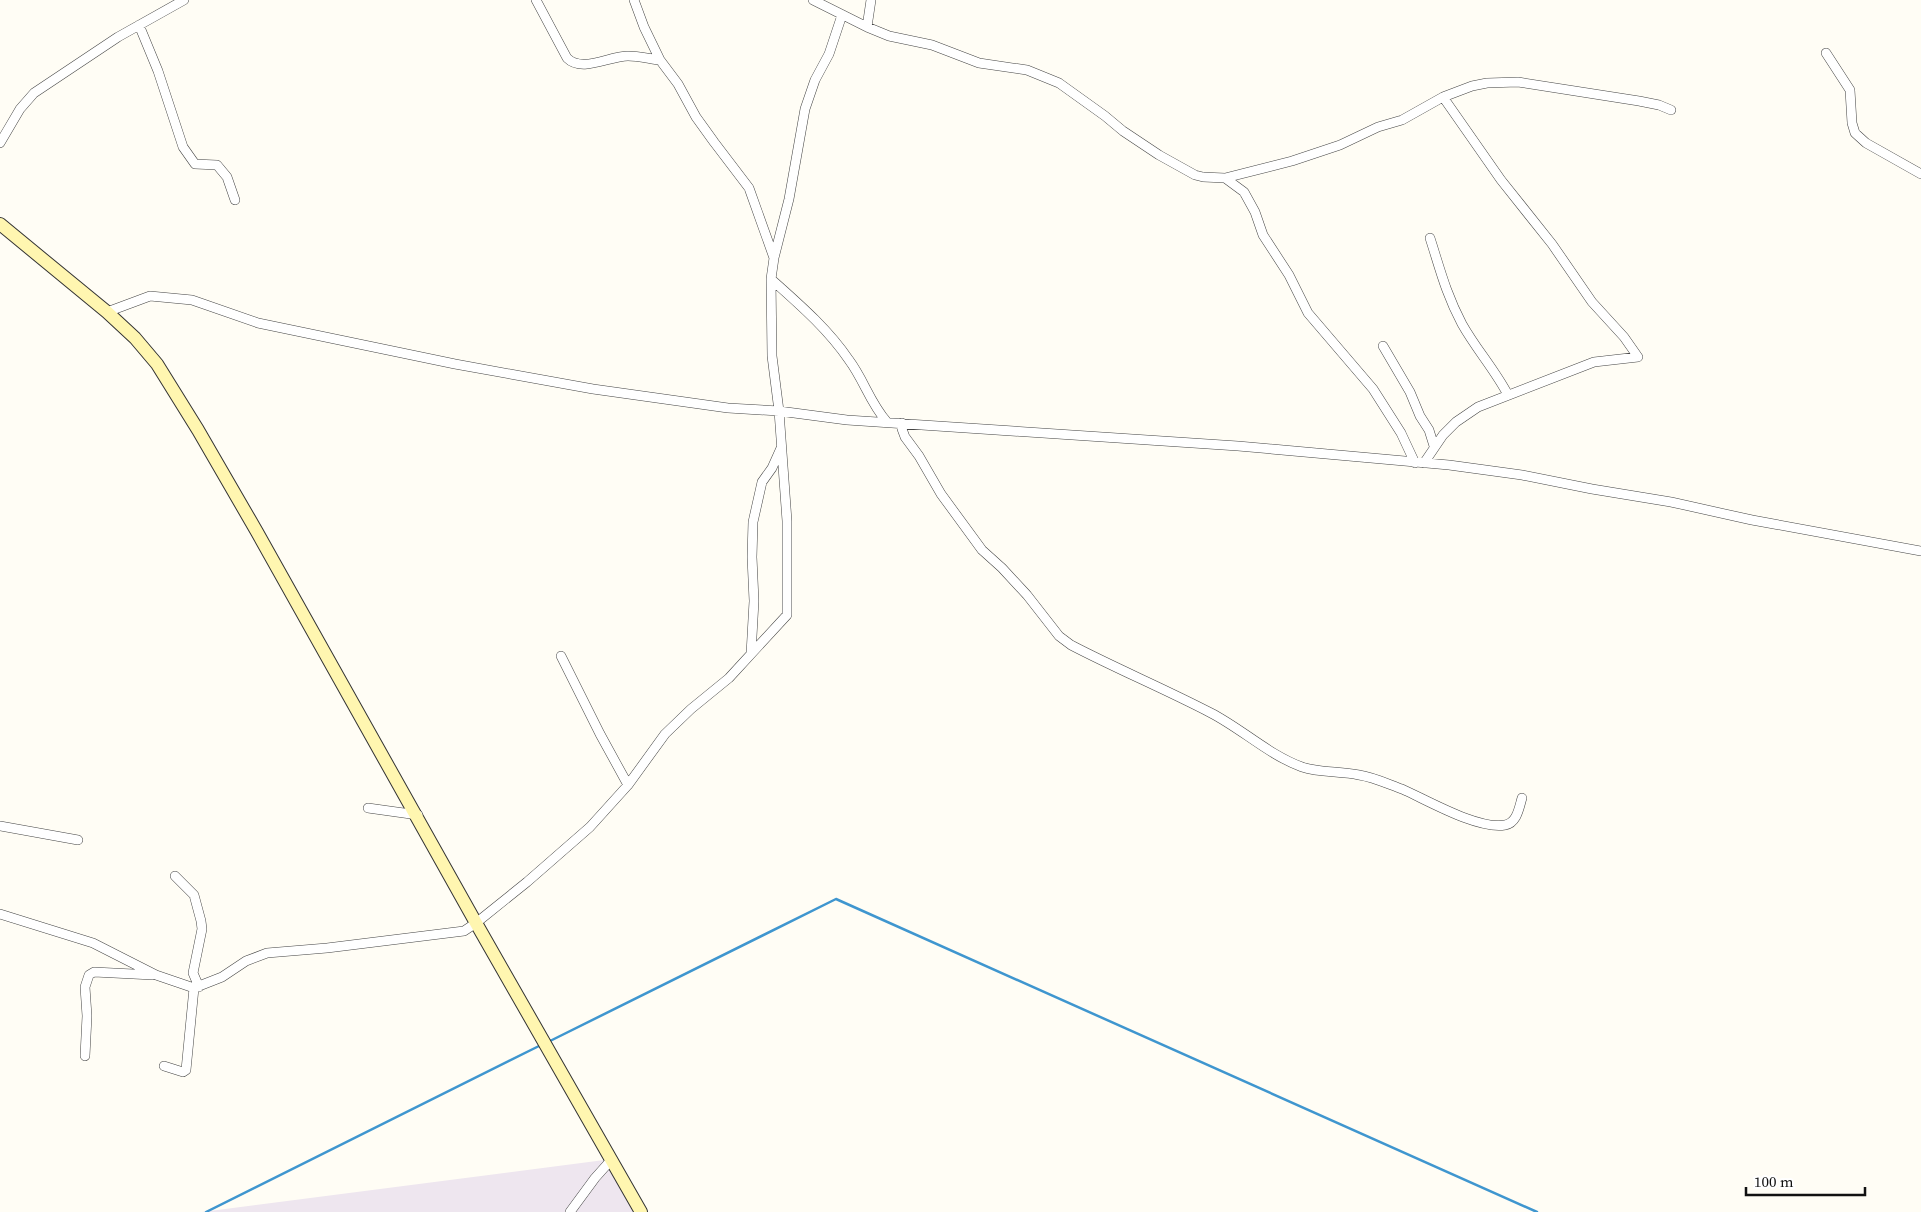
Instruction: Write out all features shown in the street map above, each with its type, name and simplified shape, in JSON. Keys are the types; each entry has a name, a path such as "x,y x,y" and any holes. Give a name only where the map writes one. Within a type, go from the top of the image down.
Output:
{"street":[{"path":"0,143 20,109 34,92 118,37 184,0"},
{"path":"536,0 567,58 572,63 586,65 604,59 630,56 660,60"},
{"path":"634,0 644,27 660,60 678,84 709,136 749,188 774,258"},
{"path":"813,0 826,4 842,15 889,36 932,45 979,63 1027,70 1045,77 1071,91 1123,131 1159,155 1195,175 1215,179 1226,178 1292,161 1340,145 1378,127 1402,120 1443,97 1472,86 1487,83 1518,82 1638,101 1671,110"},
{"path":"866,27 871,0"},
{"path":"0,914 93,943 156,975 196,988 222,977 256,956 267,953 327,948 464,931 564,851 590,827 628,785 665,734 691,709 729,678 787,616 787,521 779,410 772,356 771,279 774,258 789,199 804,109 815,80 828,54 842,15"},
{"path":"139,25 158,71 183,147 194,164 217,165 227,177 235,200"},
{"path":"1826,53 1849,86 1852,123 1855,133 1859,138 1921,174"},
{"path":"1419,463 1456,422 1467,414 1508,395 1594,362 1638,357 1624,337 1592,302 1552,244 1501,180 1443,97"},
{"path":"1226,178 1244,192 1255,212 1263,236 1289,275 1308,313 1379,397 1419,463"},
{"path":"0,224 107,312 135,338 157,364 257,532 418,815 476,923 641,1212"},
{"path":"1430,238 1441,279 1450,300 1463,326 1498,375 1508,395"},
{"path":"771,279 835,341 861,379 869,398 888,422"},
{"path":"107,312 150,296 184,299 258,323 464,366 728,408 779,410 847,420 1238,446 1522,475 1921,551"},
{"path":"1383,346 1410,392 1420,416 1429,430 1434,446"},
{"path":"902,423 905,437 919,456 941,494 982,550 1021,588 1059,636 1071,645 1211,713 1303,768 1360,775 1374,779 1454,814 1495,825 1505,825 1512,822 1522,798"},
{"path":"751,654 754,601 753,522 762,482 772,468 782,447"},
{"path":"561,656 628,785"},
{"path":"368,808 418,815"},
{"path":"0,826 78,840"},
{"path":"164,1066 183,1072 186,1070 196,988 193,973 202,929 194,894 175,876"},
{"path":"84,1056 87,1016 85,987 88,975 94,972 156,975"},
{"path":"570,1212 595,1178 612,1159"}],"shaded area":[{"path":"612,1159 642,1212 202,1212"}],"waterway":[{"path":"548,1042 836,899 1537,1212"},
{"path":"206,1212 541,1045"}]}
